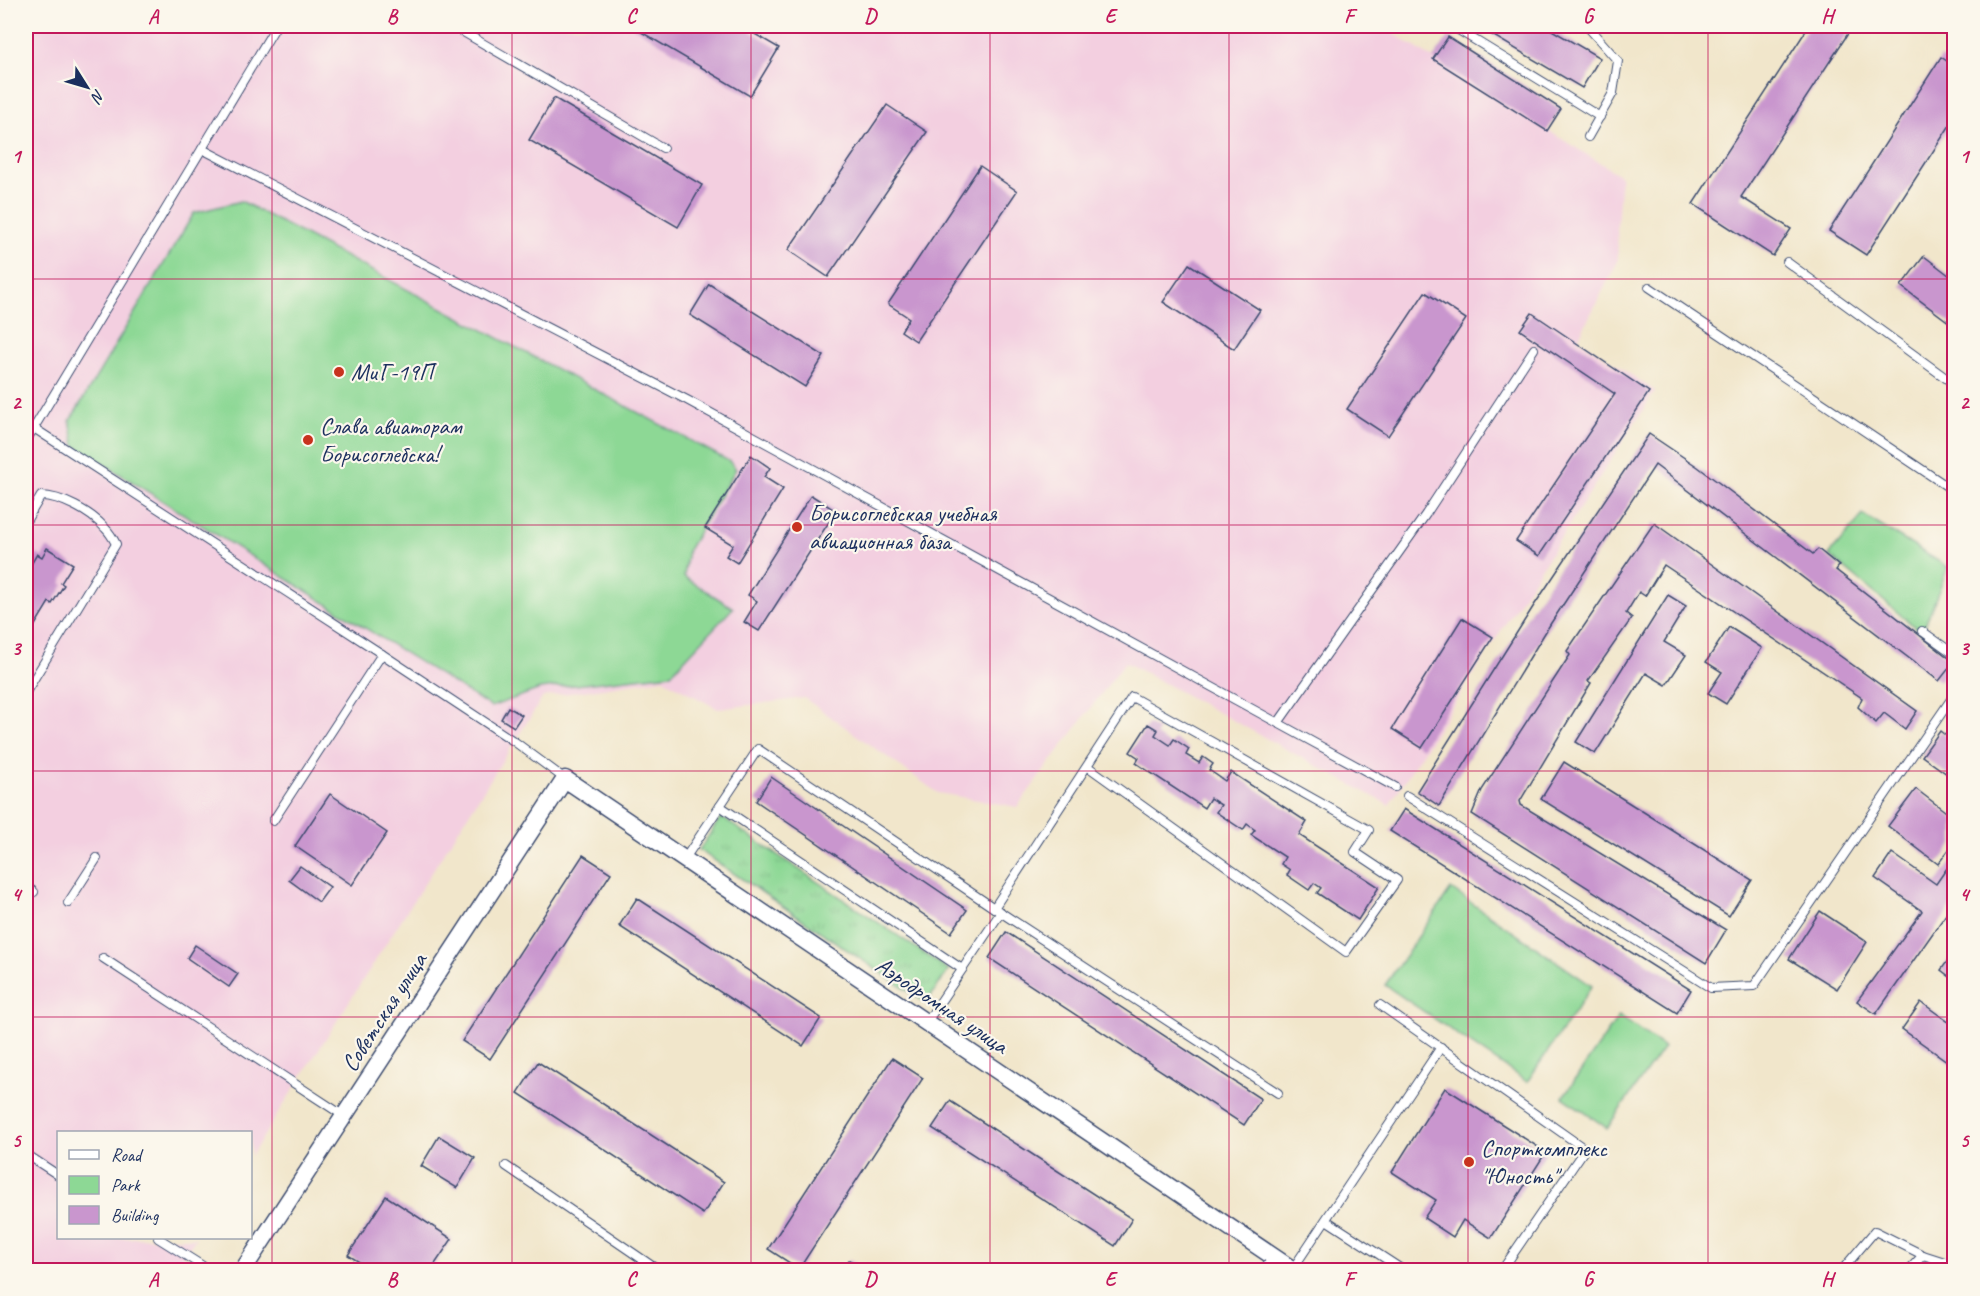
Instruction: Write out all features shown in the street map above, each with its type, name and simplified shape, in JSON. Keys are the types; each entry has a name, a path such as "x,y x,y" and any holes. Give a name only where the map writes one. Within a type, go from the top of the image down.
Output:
{"street":[{"name":"Аэродромная улица","path":"565,779 926,1023 1269,1264 1293,1270"},
{"name":"Советская улица","path":"243,1270 565,779"}],"lane":[{"path":"26,441 276,26"},
{"path":"453,26 663,148"},
{"path":"1452,26 1600,117"},
{"path":"1587,26 1618,61 1613,93 1588,137"},
{"path":"202,149 687,400 1395,787"},
{"path":"1787,262 1954,384"},
{"path":"1649,287 1954,491"},
{"path":"1278,723 1426,514 1533,349"},
{"path":"26,423 382,654 515,742 565,779"},
{"path":"26,521 41,496 52,496 78,507 105,527 116,544 26,692"},
{"path":"1922,631 1954,654"},
{"path":"273,821 382,654"},
{"path":"1407,796 1711,988 1754,986 1954,695"},
{"path":"926,1023 962,969 1087,766 1132,697 1369,830 1355,852 1397,880 1346,952 1087,766"},
{"path":"684,860 758,749 997,910 1278,1093"},
{"path":"720,806 962,969"},
{"path":"68,903 97,858"},
{"path":"26,886 34,892"},
{"path":"103,958 344,1116"},
{"path":"1380,1005 1585,1149 1502,1270"},
{"path":"1293,1270 1441,1047"},
{"path":"26,1154 57,1174"},
{"path":"506,1166 658,1270"},
{"path":"1326,1220 1403,1270"},
{"path":"1842,1270 1875,1231 1923,1255 1954,1264"},
{"path":"160,1239 209,1270"},
{"path":"1909,1270 1923,1255"}],"shaded area":[{"name":"Борисоглебская учебная авиационная база","path":"26,26 1381,26 1621,176 1617,224 1618,261 1578,339 1655,391 1389,805 1125,662 1017,807 938,793 804,698 718,709 663,679 543,697 252,1154 252,1131 57,1131 57,1239 195,1239 174,1270 26,1270"}],"green space":[{"path":"241,201 729,461 736,469 688,550 684,577 733,608 671,674 540,689 491,707 75,446 70,421 194,213"},
{"path":"1863,515 1948,567 1922,633 1829,555"},
{"path":"721,817 949,970 926,1003 699,850"},
{"path":"1451,889 1592,986 1527,1082 1385,985"},
{"path":"1619,1016 1664,1047 1607,1128 1563,1097"}],"building":[{"path":"631,26 741,26 779,48 750,96"},
{"path":"1477,26 1545,26 1600,58 1582,88"},
{"path":"1809,26 1853,26 1741,197 1791,229 1773,256 1693,204"},
{"path":"1448,37 1561,109 1547,131 1433,59"},
{"path":"1941,57 1954,66 1954,119 1866,255 1829,231"},
{"path":"554,98 702,185 678,227 529,140"},
{"path":"887,105 927,132 828,277 788,250"},
{"path":"980,166 1017,191 916,341 901,331 909,318 888,304"},
{"path":"1924,256 1954,279 1954,326 1901,286"},
{"path":"1189,264 1260,310 1234,349 1163,302"},
{"path":"709,284 824,356 805,387 690,315"},
{"path":"1425,292 1466,319 1388,436 1347,409"},
{"path":"1532,313 1649,392 1539,556 1516,541 1615,394 1520,330"},
{"path":"1649,434 1698,467 1813,554 1818,549 1839,566 1836,570 1954,662 1939,681 1655,465 1551,623 1439,806 1417,791 1533,607"},
{"path":"751,455 770,468 764,477 783,489 737,563 726,556 733,545 705,528"},
{"path":"811,495 836,511 759,631 744,622 757,601 748,595"},
{"path":"1654,523 1917,711 1905,729 1884,713 1876,723 1858,707 1862,698 1664,565 1645,596 1639,592 1626,613 1632,618 1588,681 1591,683 1520,801 1521,805 1726,930 1706,963 1472,814 1482,790 1570,655 1567,651"},
{"path":"47,548 73,564 61,583 64,585 52,604 49,602 26,640 26,573 37,554 42,557"},
{"path":"1668,595 1686,606 1664,642 1686,655 1666,685 1646,673 1595,754 1576,742"},
{"path":"1462,618 1493,637 1422,748 1392,729"},
{"path":"1729,627 1762,648 1726,704 1708,693 1722,672 1706,662"},
{"path":"508,707 522,715 514,727 501,719"},
{"path":"1148,724 1158,730 1155,735 1170,745 1174,739 1189,749 1186,755 1199,763 1203,757 1213,764 1209,770 1225,781 1231,772 1307,822 1299,835 1379,887 1358,920 1317,893 1321,888 1314,883 1309,890 1287,875 1290,870 1281,864 1285,857 1251,835 1255,830 1247,824 1243,830 1216,812 1221,805 1210,798 1204,808 1136,763 1139,758 1130,752"},
{"path":"1940,731 1954,742 1954,779 1922,756"},
{"path":"1564,762 1752,880 1729,916 1541,799"},
{"path":"771,777 967,910 951,933 756,801"},
{"path":"1916,789 1954,818 1954,843 1938,864 1888,826"},
{"path":"330,794 387,833 352,885 295,846"},
{"path":"1404,809 1691,990 1677,1013 1390,831"},
{"path":"1892,853 1936,884 1954,858 1954,903 1876,1014 1857,1001 1922,911 1875,878"},
{"path":"583,855 611,873 490,1059 462,1041"},
{"path":"300,866 330,887 319,902 289,880"},
{"path":"637,898 821,1018 803,1046 619,926"},
{"path":"1820,911 1867,942 1837,989 1789,959"},
{"path":"1006,932 1261,1099 1244,1125 989,958"},
{"path":"195,945 238,974 229,987 187,958"},
{"path":"1954,952 1954,980 1941,970"},
{"path":"1921,1002 1954,1026 1954,1066 1902,1029"},
{"path":"892,1058 923,1078 799,1269 768,1249"},
{"path":"538,1062 724,1182 703,1214 518,1093"},
{"name":"Спорткомплекс \"Юность\"","path":"1445,1088 1546,1152 1491,1238 1463,1220 1453,1237 1424,1218 1436,1200 1392,1172"},
{"path":"950,1101 1132,1219 1115,1246 932,1128"},
{"path":"439,1136 475,1158 457,1188 421,1166"},
{"path":"386,1196 452,1239 431,1270 372,1270 348,1255"},
{"path":"849,1260 866,1270 842,1270"}],"place":[{"name":"МиГ-19П","path":"339,372"},
{"name":"Слава авиаторам Борисоглебска!","path":"308,440"},
{"name":"Борисоглебская учебная авиационная база","path":"797,527"},
{"name":"Спорткомплекс \"Юность\"","path":"1469,1162"}]}
